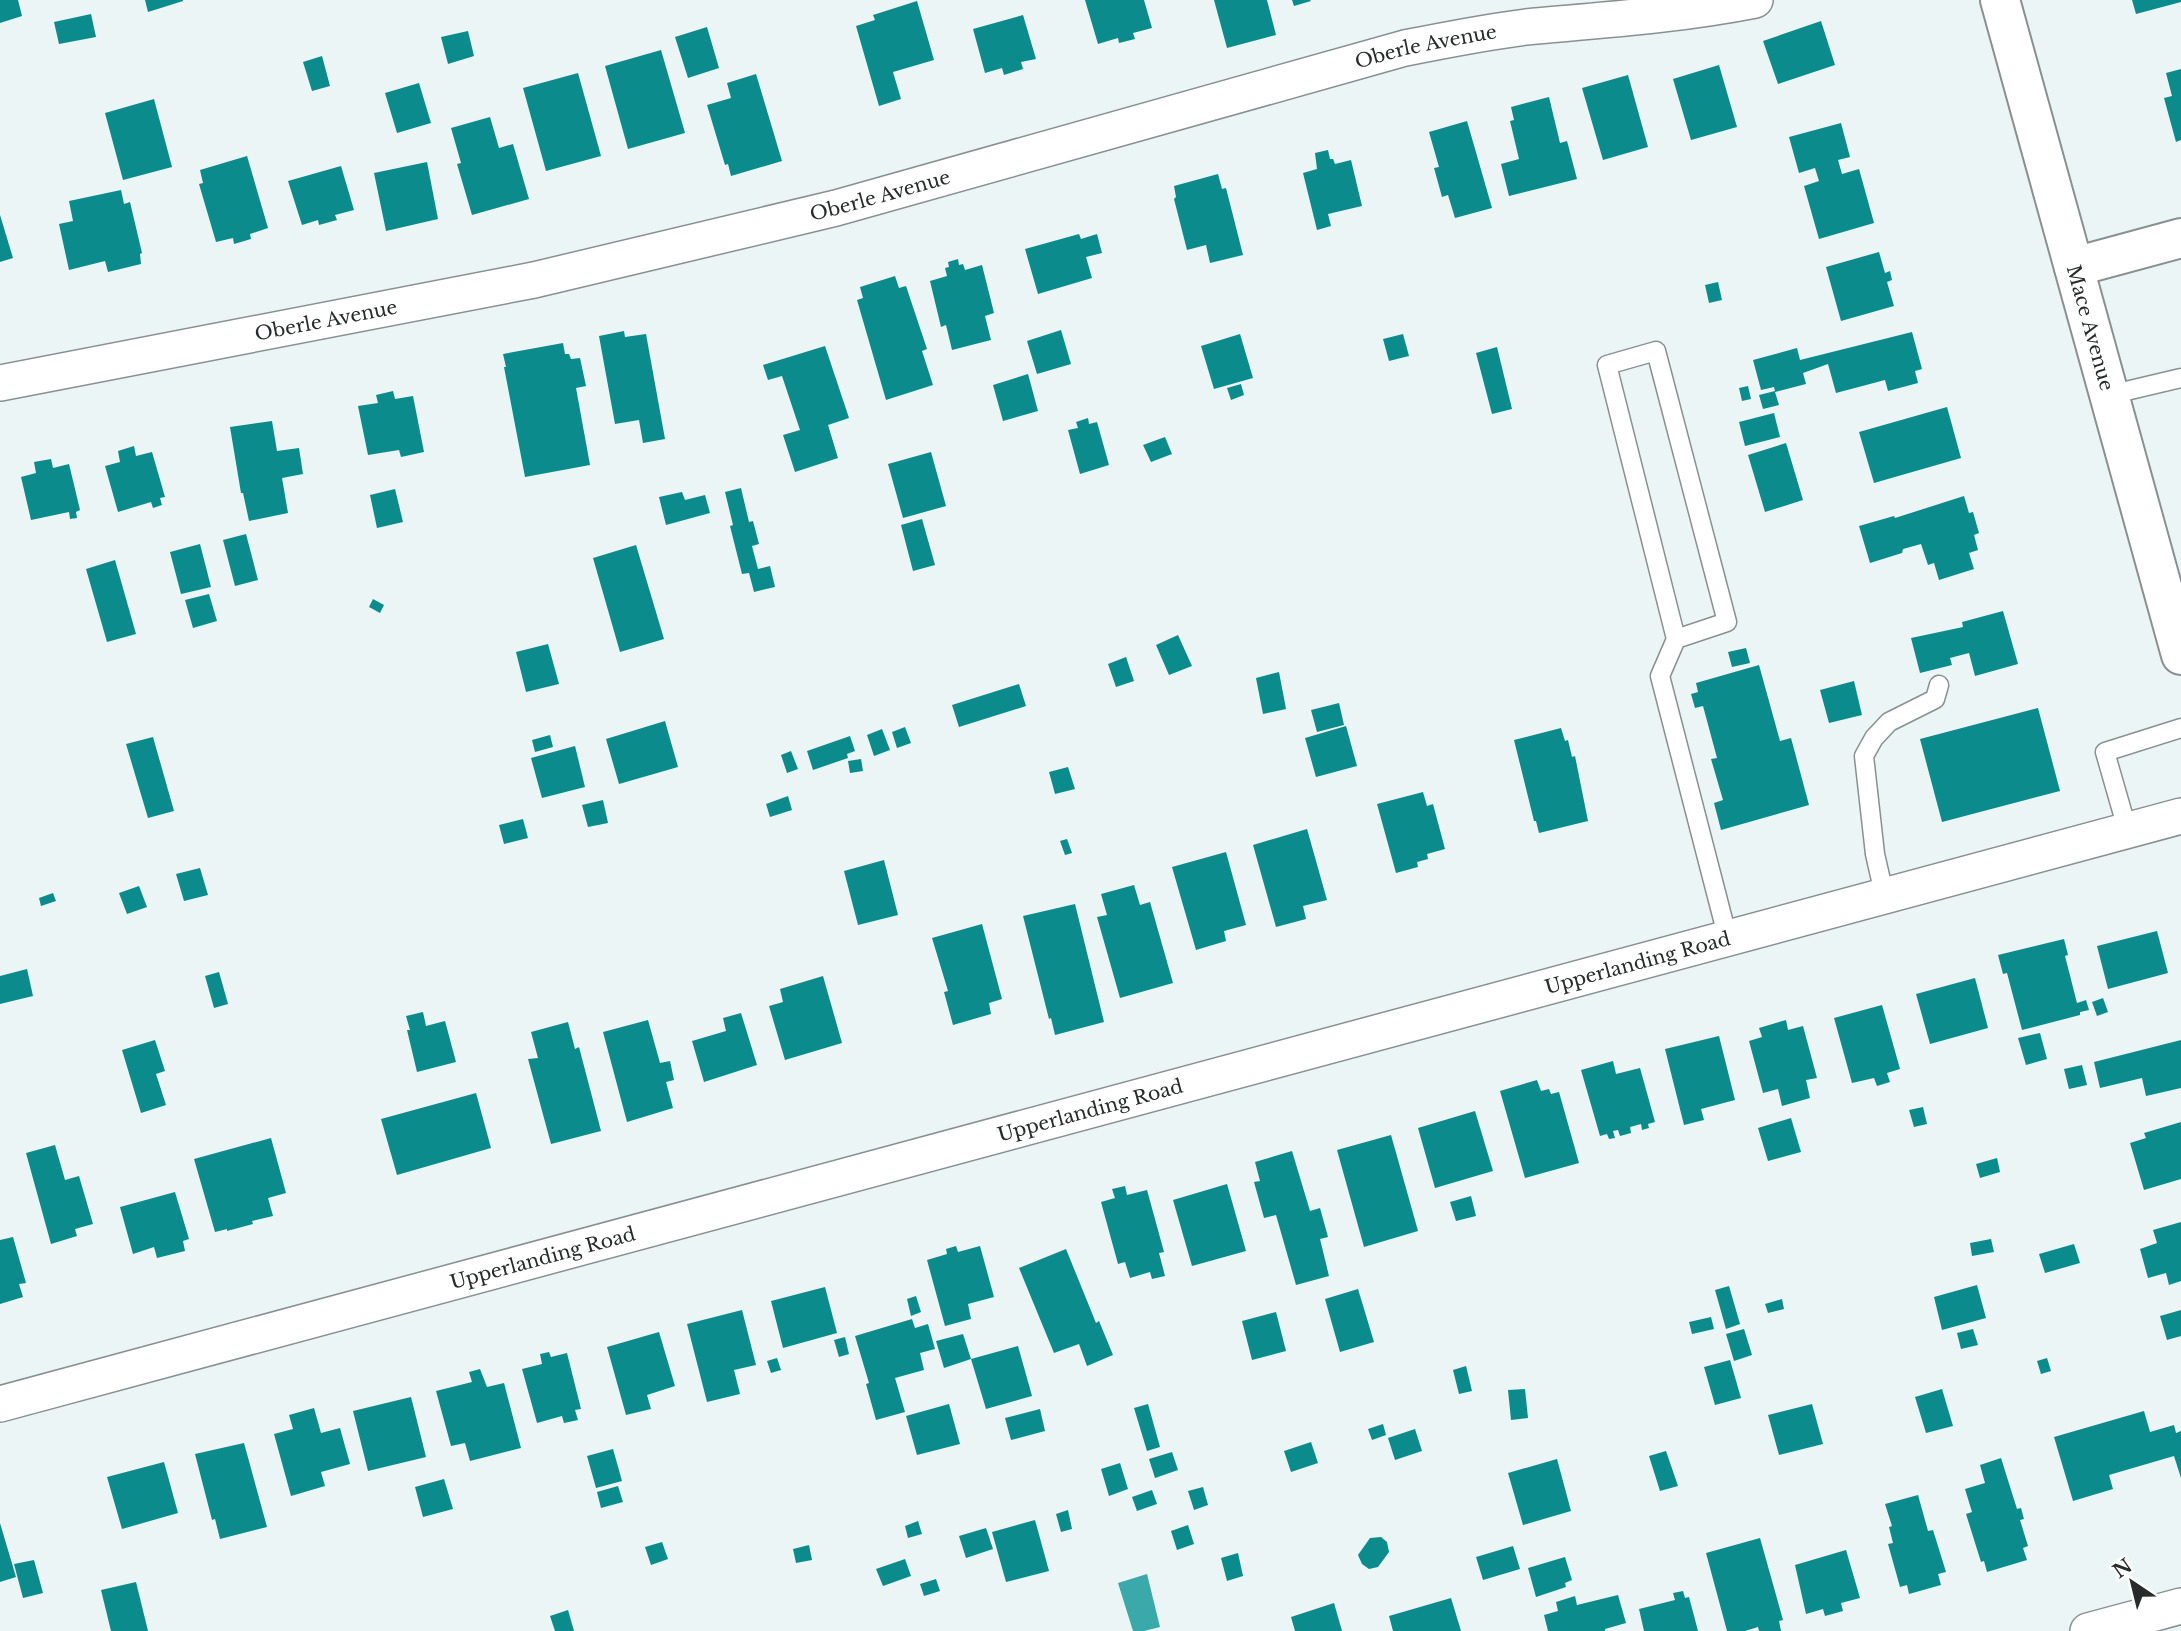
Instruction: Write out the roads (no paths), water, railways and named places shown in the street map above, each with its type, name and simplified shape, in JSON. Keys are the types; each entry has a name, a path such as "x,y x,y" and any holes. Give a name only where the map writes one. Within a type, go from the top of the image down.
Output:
{"main road":[{"name":"Mace Avenue","path":"2000,0 2181,655"},
{"path":"2074,267 2181,238"}],"street":[{"name":"Oberle Avenue","path":"0,383 534,280 836,208 1405,48 1500,31 1597,22 1755,0"},
{"name":"Upperlanding Road","path":"0,1405 2181,816"},
{"path":"2088,1631 2181,1606"}],"lane":[{"path":"1676,639 1727,622 1656,351 1607,365 1676,639 1660,676 1728,939"},
{"path":"2109,395 2181,378"},
{"path":"1885,898 1874,854 1864,756 1874,738 1889,722 1935,699 1939,685"},
{"path":"2128,832 2105,752 2181,728"}],"water":[{"path":"1147,1574 1160,1627 1133,1631 1118,1583"}]}
